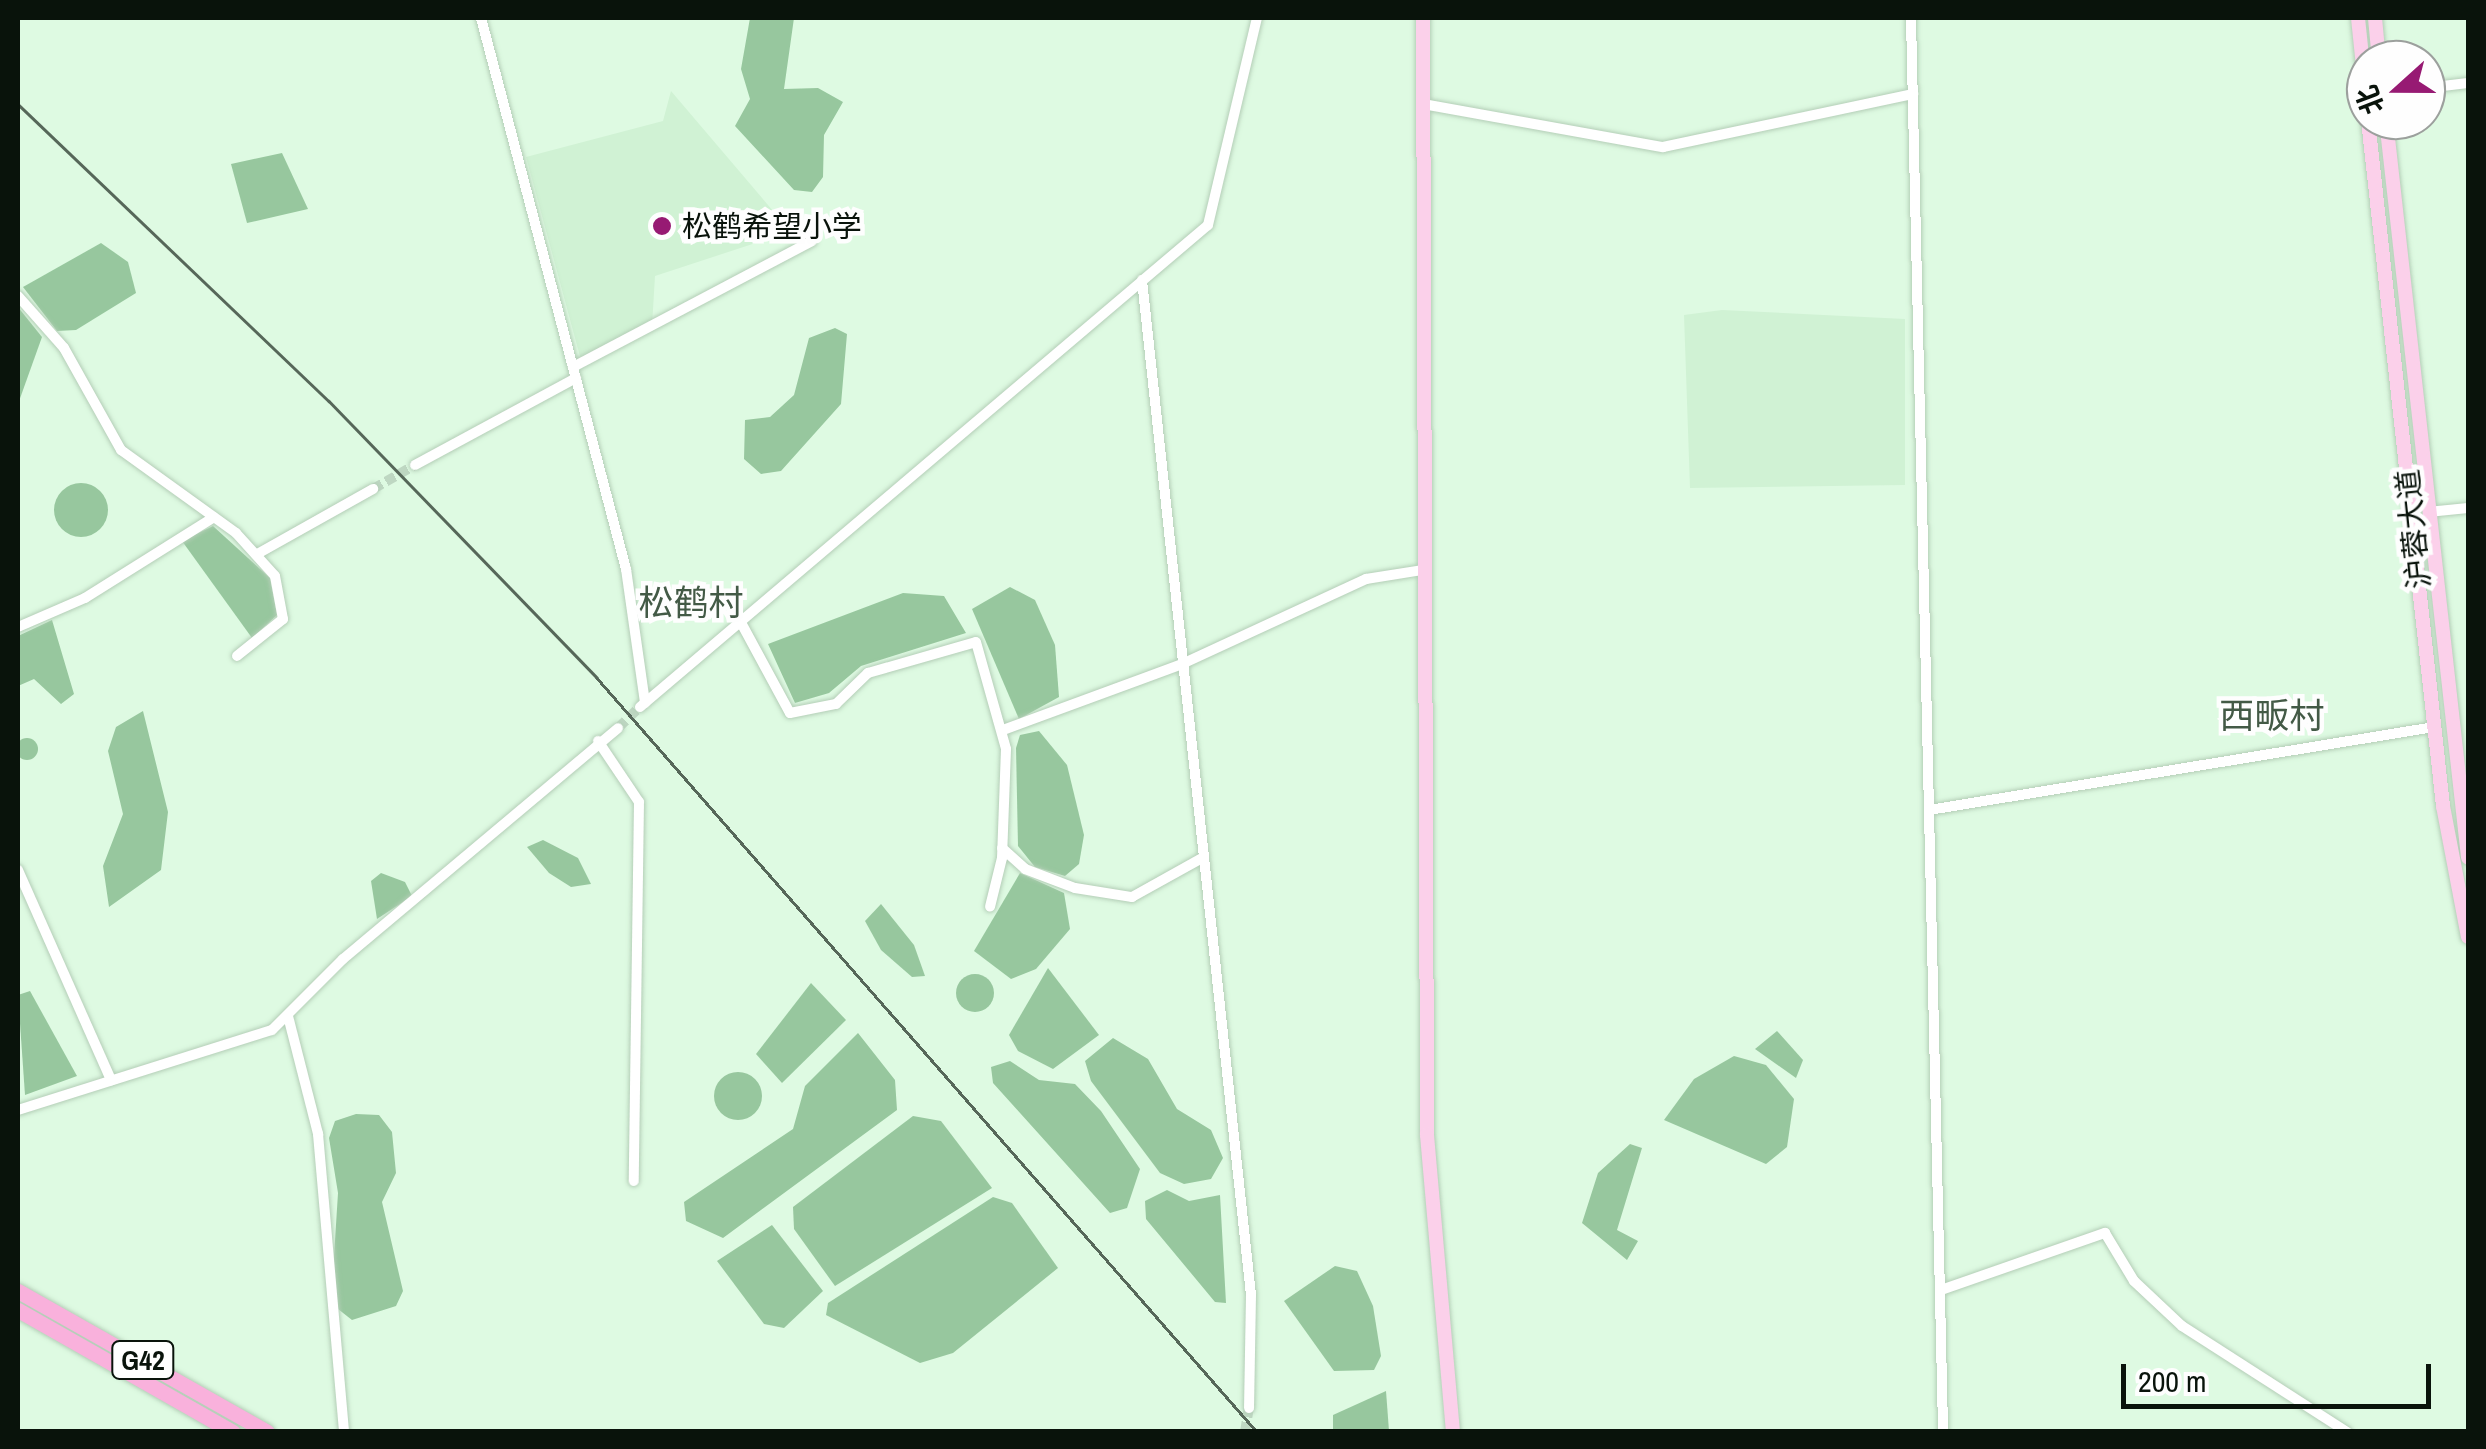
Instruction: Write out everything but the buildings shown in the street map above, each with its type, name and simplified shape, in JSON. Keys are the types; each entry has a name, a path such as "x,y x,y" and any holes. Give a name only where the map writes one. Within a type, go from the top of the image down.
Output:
{"highway":[{"name":"G42","path":"18,1291 267,1432"},
{"name":"G42","path":"18,1310 233,1432"}],"main road":[{"path":"1423,18 1426,1134 1454,1432"},
{"name":"沪蓉大道","path":"2370,140 2434,727 2468,937"},
{"name":"沪蓉大道","path":"2388,140 2468,857"}],"street":[{"path":"482,18 626,569 642,705 738,617 1213,218 1228,113 1258,18"},
{"path":"1911,18 1944,1432"},
{"path":"1423,104 1663,147 1912,94"},
{"path":"416,465 812,241"},
{"path":"1142,280 1251,1294 1249,1408"},
{"path":"18,296 64,348 120,450 258,553 280,587 283,619 238,656"},
{"path":"258,553 373,489"},
{"path":"2428,512 2468,508"},
{"path":"18,627 85,598 214,517"},
{"path":"1003,730 1182,664 1366,579 1423,570"},
{"path":"738,617 790,713 836,704 868,673 976,642 1003,730 1001,847 990,907"},
{"path":"1929,810 2434,727"},
{"path":"18,1110 261,1034 288,1016 598,741 618,728"},
{"path":"598,741 639,802 634,1180"},
{"path":"1001,847 1025,869 1075,888 1132,897 1202,858"},
{"path":"18,870 111,1080"},
{"path":"288,1016 318,1134 344,1432"},
{"path":"1941,1290 2105,1233 2170,1316 2347,1432"}],"shaded area":[{"path":"750,18 794,18 784,89 818,88 843,102 824,135 823,177 812,192 794,190 735,126 750,99 741,69"},
{"name":"松鹤希望小学","path":"671,91 779,218 780,235 655,276 652,326 581,360 526,157 663,121"},
{"path":"282,153 308,209 247,223 231,164"},
{"path":"101,243 128,262 136,293 76,330 57,331 23,287"},
{"path":"18,307 42,337 18,404"},
{"path":"1722,310 1905,319 1905,485 1690,488 1684,315"},
{"path":"835,328 847,334 841,404 781,471 761,474 744,459 745,420 770,417 794,395 809,338"},
{"path":"81,483 100,491 108,510 100,529 81,537 62,529 54,510 62,491"},
{"path":"213,526 270,578 277,615 252,638 182,541"},
{"path":"1010,587 1035,600 1055,645 1059,697 1019,719 972,609"},
{"path":"903,593 944,596 966,633 861,666 829,693 795,703 768,644"},
{"path":"52,620 74,694 61,704 34,679 18,686 18,636"},
{"path":"143,711 168,812 161,870 109,907 103,866 123,814 108,751 116,727"},
{"path":"1039,731 1067,765 1084,835 1079,864 1065,876 1035,867 1018,846 1016,748 1020,735"},
{"path":"27,738 35,741 35,757 27,760 19,757 16,749 19,741"},
{"path":"543,840 578,858 591,884 571,887 549,873 527,847"},
{"path":"381,873 405,882 412,896 377,919 371,881"},
{"path":"1020,873 1064,893 1070,929 1036,969 1011,979 974,951"},
{"path":"881,904 914,945 925,976 912,977 881,950 865,921"},
{"path":"1048,968 1099,1035 1053,1069 1018,1051 1009,1035"},
{"path":"975,974 988,980 994,993 988,1006 975,1012 962,1006 956,993 962,980"},
{"path":"811,983 846,1020 782,1083 756,1054"},
{"path":"30,991 77,1076 25,1095 18,995"},
{"path":"1777,1031 1803,1060 1796,1078 1755,1049"},
{"path":"858,1033 895,1080 897,1110 723,1238 686,1221 684,1202 793,1129 805,1086"},
{"path":"1113,1038 1148,1059 1177,1109 1211,1130 1223,1158 1211,1179 1184,1184 1160,1173 1091,1081 1085,1061"},
{"path":"1734,1056 1766,1065 1794,1099 1787,1147 1766,1164 1664,1120 1694,1079"},
{"path":"1010,1061 1039,1080 1075,1084 1101,1111 1140,1169 1127,1208 1110,1213 993,1083 991,1067"},
{"path":"738,1072 755,1079 762,1096 755,1113 738,1120 721,1113 714,1096 721,1079"},
{"path":"356,1114 379,1115 392,1132 396,1173 382,1202 403,1291 396,1306 352,1320 338,1309 333,1272 338,1193 329,1138 335,1121"},
{"path":"913,1116 941,1121 992,1188 835,1286 794,1229 793,1207"},
{"path":"1630,1144 1642,1148 1617,1230 1638,1241 1627,1260 1582,1223 1598,1173"},
{"path":"1167,1190 1189,1201 1220,1195 1226,1303 1215,1302 1146,1219 1145,1201"},
{"path":"993,1197 1012,1203 1058,1268 953,1353 920,1363 826,1315 828,1303"},
{"path":"772,1225 823,1291 784,1328 764,1324 717,1261"},
{"path":"1335,1266 1357,1271 1373,1306 1381,1356 1374,1370 1334,1371 1284,1301"},
{"path":"1386,1391 1389,1431 1333,1431 1333,1415"}],"tunnel":[{"path":"373,489 415,465"},
{"path":"618,728 640,707"},
{"path":"1245,1432 1249,1408"}],"railway":[{"path":"18,104 329,401 597,678 1257,1432"}],"place":[{"name":"松鹤希望小学","path":"662,226"}],"district":[{"name":"松鹤村","path":"691,603"},
{"name":"西畈村","path":"2272,716"}]}
